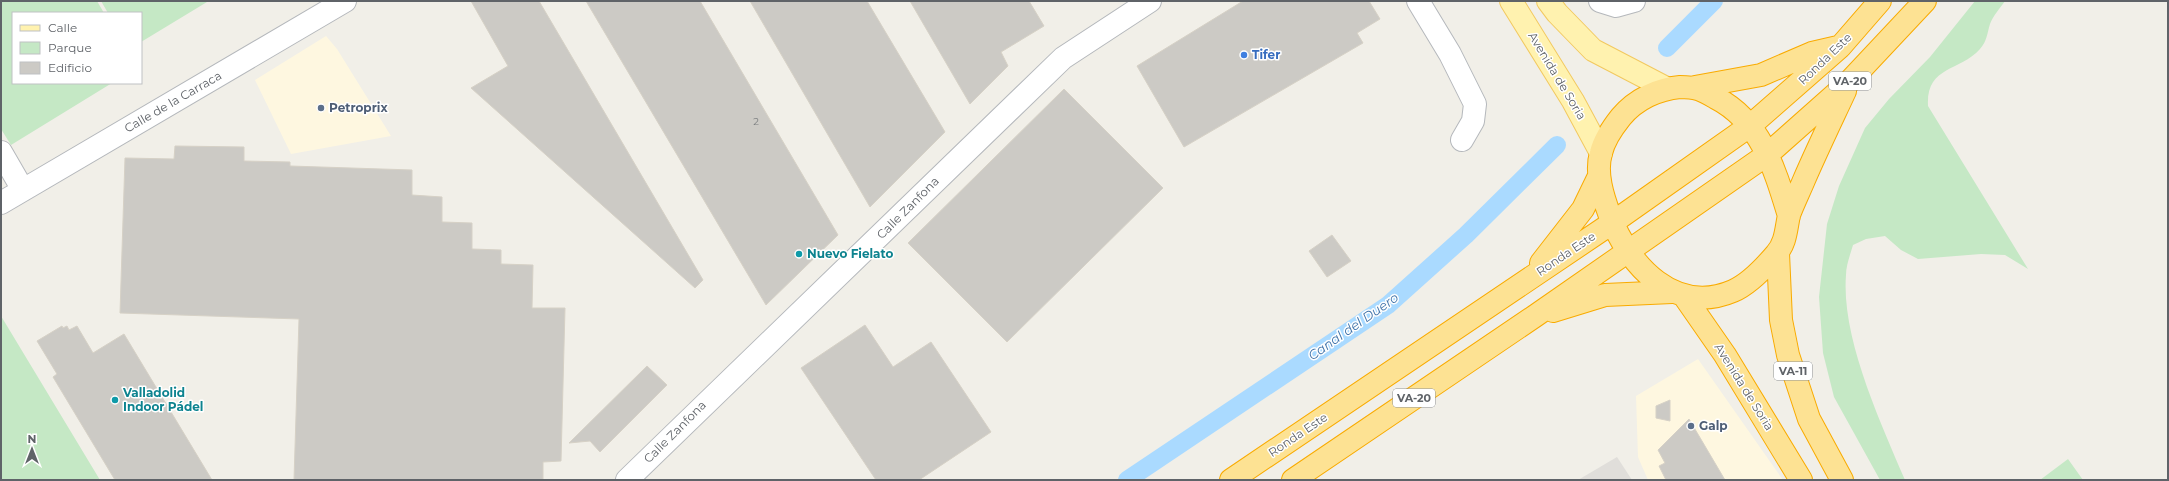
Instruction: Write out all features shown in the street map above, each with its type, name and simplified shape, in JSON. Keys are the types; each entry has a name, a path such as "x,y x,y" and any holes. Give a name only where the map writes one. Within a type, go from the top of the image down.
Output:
{"highway":[{"name":"Ronda Este","path":"1231,480 1612,223 1751,124 1840,47 1880,1"},
{"name":"VA-20","path":"1293,480 1535,316 1768,154 1848,83 1925,1"},
{"path":"1695,87 1761,74 1812,53 1840,47"},
{"path":"1789,216 1817,149 1848,83"},
{"name":"VA-11","path":"1695,87 1727,104 1751,124 1768,154 1777,175 1789,216 1787,232 1778,253 1754,277 1733,290 1711,296 1678,294 1649,277 1627,251 1612,223 1604,200 1599,176 1601,153 1613,127 1625,112 1641,99 1666,88 1695,87"},
{"path":"1525,282 1574,222 1599,176"},
{"name":"VA-11","path":"1778,253 1781,320 1788,355 1809,419 1842,480"},
{"path":"1535,316 1605,295 1678,294"},
{"name":"Avenida de Soria","path":"1678,294 1725,355 1801,480"}],"main road":[{"name":"Avenida de Soria","path":"1511,1 1573,101 1601,153"},
{"path":"1548,1 1557,13 1593,50 1666,88"}],"street":[{"name":"Calle de la Carraca","path":"1,203 345,1"},
{"name":"Calle Zanfona","path":"627,480 1063,58 1150,1"},
{"path":"1418,1 1450,54 1475,104 1473,121 1462,140"},
{"path":"1600,1 1616,6 1634,1"},
{"path":"1,152 24,190"}],"shaded area":[{"name":"Petroprix","path":"326,36 337,49 391,136 291,154 255,80"},
{"name":"Galp","path":"1698,359 1783,480 1648,480 1638,457 1636,396"},
{"path":"1617,457 1632,480 1578,480"}],"green space":[{"path":"1,1 97,1 103,12 12,12 12,84 110,84 11,145 1,129"},
{"path":"101,1 207,1 142,41 142,12 107,12"},
{"path":"1975,1 2005,1 1991,21 1985,40 1980,49 1963,62 1945,71 1932,83 1929,93 1928,106 2028,269 2005,255 1981,254 1918,259 1901,250 1885,236 1866,239 1853,245 1847,264 1846,275 1846,300 1850,326 1856,353 1874,407 1905,480 1880,480 1834,397 1823,353 1819,297 1827,224 1839,186 1865,128 1889,99 1930,57"},
{"path":"1,316 100,480 1,480"},
{"path":"2068,459 2083,480 2040,480"}],"building":[{"path":"471,1 539,1 703,280 695,288 471,88 508,66"},
{"path":"586,1 700,1 838,235 766,305"},
{"path":"750,1 867,1 945,132 870,207"},
{"path":"910,1 1029,1 1044,26 1001,52 1008,66 970,104"},
{"path":"1243,1 1369,1 1380,19 1357,33 1363,43 1184,147 1137,66"},
{"path":"1064,89 1163,188 1007,342 908,243"},
{"path":"175,146 244,147 244,161 290,162 290,166 412,170 412,195 442,197 442,222 472,223 472,249 501,250 501,264 533,265 532,308 565,308 561,461 543,462 543,480 294,480 299,319 120,313 125,158 174,159"},
{"path":"1332,235 1351,261 1327,277 1309,251"},
{"path":"865,325 893,367 931,342 991,432 919,480 876,480 801,368"},
{"name":"Valladolid Indoor Pádel","path":"62,326 63,328 67,326 69,330 77,326 93,353 124,334 212,480 115,480 53,377 57,374 37,341"},
{"path":"647,366 667,385 600,452 590,441 569,443"},
{"path":"1670,400 1670,421 1656,418 1656,406"},
{"path":"1689,419 1725,480 1666,480 1659,466 1665,463 1658,450"}],"waterway":[{"name":"Canal del Duero","path":"1667,48 1714,1"},
{"name":"Canal del Duero","path":"1127,480 1388,305 1466,235 1557,145"}],"place":[{"name":"Tifer","path":"1244,55"},
{"name":"Petroprix","path":"321,108"},
{"name":"Nuevo Fielato","path":"799,254"},
{"name":"Valladolid Indoor Pádel","path":"115,400"},
{"name":"Galp","path":"1691,426"}]}
